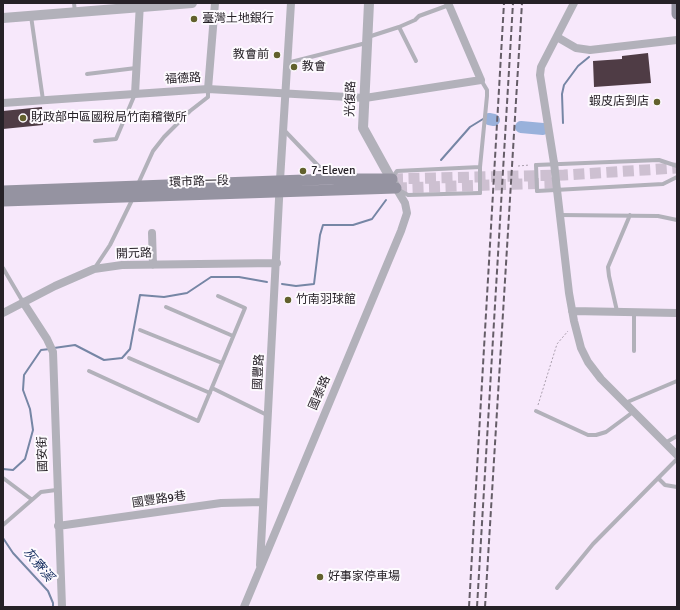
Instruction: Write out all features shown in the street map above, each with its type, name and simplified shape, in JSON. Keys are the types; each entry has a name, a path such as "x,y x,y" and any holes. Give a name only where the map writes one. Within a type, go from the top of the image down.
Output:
{"main road":[{"path":"677,3 677,14"},
{"name":"環市路一段","path":"3,201 138,185 331,179 394,183"},
{"name":"環市路一段","path":"3,190 59,194 133,196 279,192 394,183"}],"street":[{"path":"3,18 31,16 74,8 192,3"},
{"path":"208,89 215,3"},
{"name":"國豐路","path":"260,565 279,192 291,3"},
{"name":"光復路","path":"369,3 363,128 394,183"},
{"path":"574,3 541,67 540,75 554,163 575,326 581,348 588,362 601,379 677,455"},
{"path":"449,4 481,80"},
{"path":"134,94 140,5"},
{"path":"557,37 576,48 590,50 677,40"},
{"name":"福德路","path":"3,103 208,89 365,98 481,80"},
{"name":"國泰路","path":"244,607 260,565 401,231 407,213 406,203 394,183"},
{"path":"152,233 153,265"},
{"name":"開元路","path":"3,313 55,286 94,269 122,265 276,263"},
{"name":"國安街","path":"23,302 47,339 53,352 56,490 62,607"},
{"path":"572,310 677,313"},
{"name":"國豐路9巷","path":"58,526 222,503 264,502"}],"lane":[{"path":"287,63 367,40 415,20 418,16 449,4"},
{"path":"31,16 43,100"},
{"path":"399,27 416,61"},
{"path":"87,74 136,68"},
{"path":"480,167 397,171 394,183 408,195 480,193 480,167 487,96 487,90 481,80"},
{"path":"94,269 110,246 153,151 174,127 208,97 208,89"},
{"path":"95,141 116,139 134,94"},
{"path":"283,129 331,179"},
{"path":"677,166 659,160 554,163 536,165 536,191 664,184 677,177"},
{"path":"560,215 658,216 677,220"},
{"path":"617,312 608,267 630,215"},
{"path":"3,268 23,302"},
{"path":"90,371 198,421 245,308 218,296"},
{"path":"166,307 233,336"},
{"path":"634,312 634,351"},
{"path":"140,330 222,363"},
{"path":"129,358 211,390 268,415"},
{"path":"624,403 677,382"},
{"path":"536,412 588,435 596,435 606,432 634,412"},
{"path":"665,443 677,436"},
{"path":"557,588 593,544 677,459"},
{"path":"3,478 31,499"},
{"path":"658,478 665,485 677,487"},
{"path":"3,525 31,499 41,492 56,490"}],"path":[{"path":"518,166 526,165"},
{"path":"536,412 557,344 570,329 575,326"}],"building":[{"path":"648,53 651,83 594,87 593,61 622,59 622,56"},
{"name":"財政部中區國稅局竹南稽徵所","path":"42,107 43,125 3,129 3,111"}],"waterway":[{"path":"563,123 562,94 564,85 578,66 589,57"},
{"path":"441,160 470,127 483,119"},
{"path":"489,119 494,120"},
{"path":"521,127 543,129"},
{"path":"282,284 296,286 314,284 320,235 323,225 353,225 372,219 386,200"},
{"path":"54,348 75,345 104,360 122,358 130,349 140,295 164,297 187,293 211,277 239,277 267,282"},
{"path":"3,469 13,470 25,459 33,430 30,409 23,390 24,375 41,350 50,349"},
{"name":"灰寮溪","path":"3,538 13,553 48,591 53,607"}],"tunnel":[{"path":"392,179 564,175 677,168"},
{"path":"396,188 555,183"}],"railway":[{"path":"469,607 504,3"},
{"path":"477,607 513,3"},
{"path":"485,607 522,3"}],"place":[{"name":"臺灣土地銀行","path":"194,19"},
{"name":"教會前","path":"277,55"},
{"name":"教會","path":"294,67"},
{"name":"蝦皮店到店","path":"657,102"},
{"name":"財政部中區國稅局竹南稽徵所","path":"23,118"},
{"name":"7-Eleven","path":"303,171"},
{"name":"竹南羽球館","path":"288,300"},
{"name":"好事家停車場","path":"320,577"}]}
